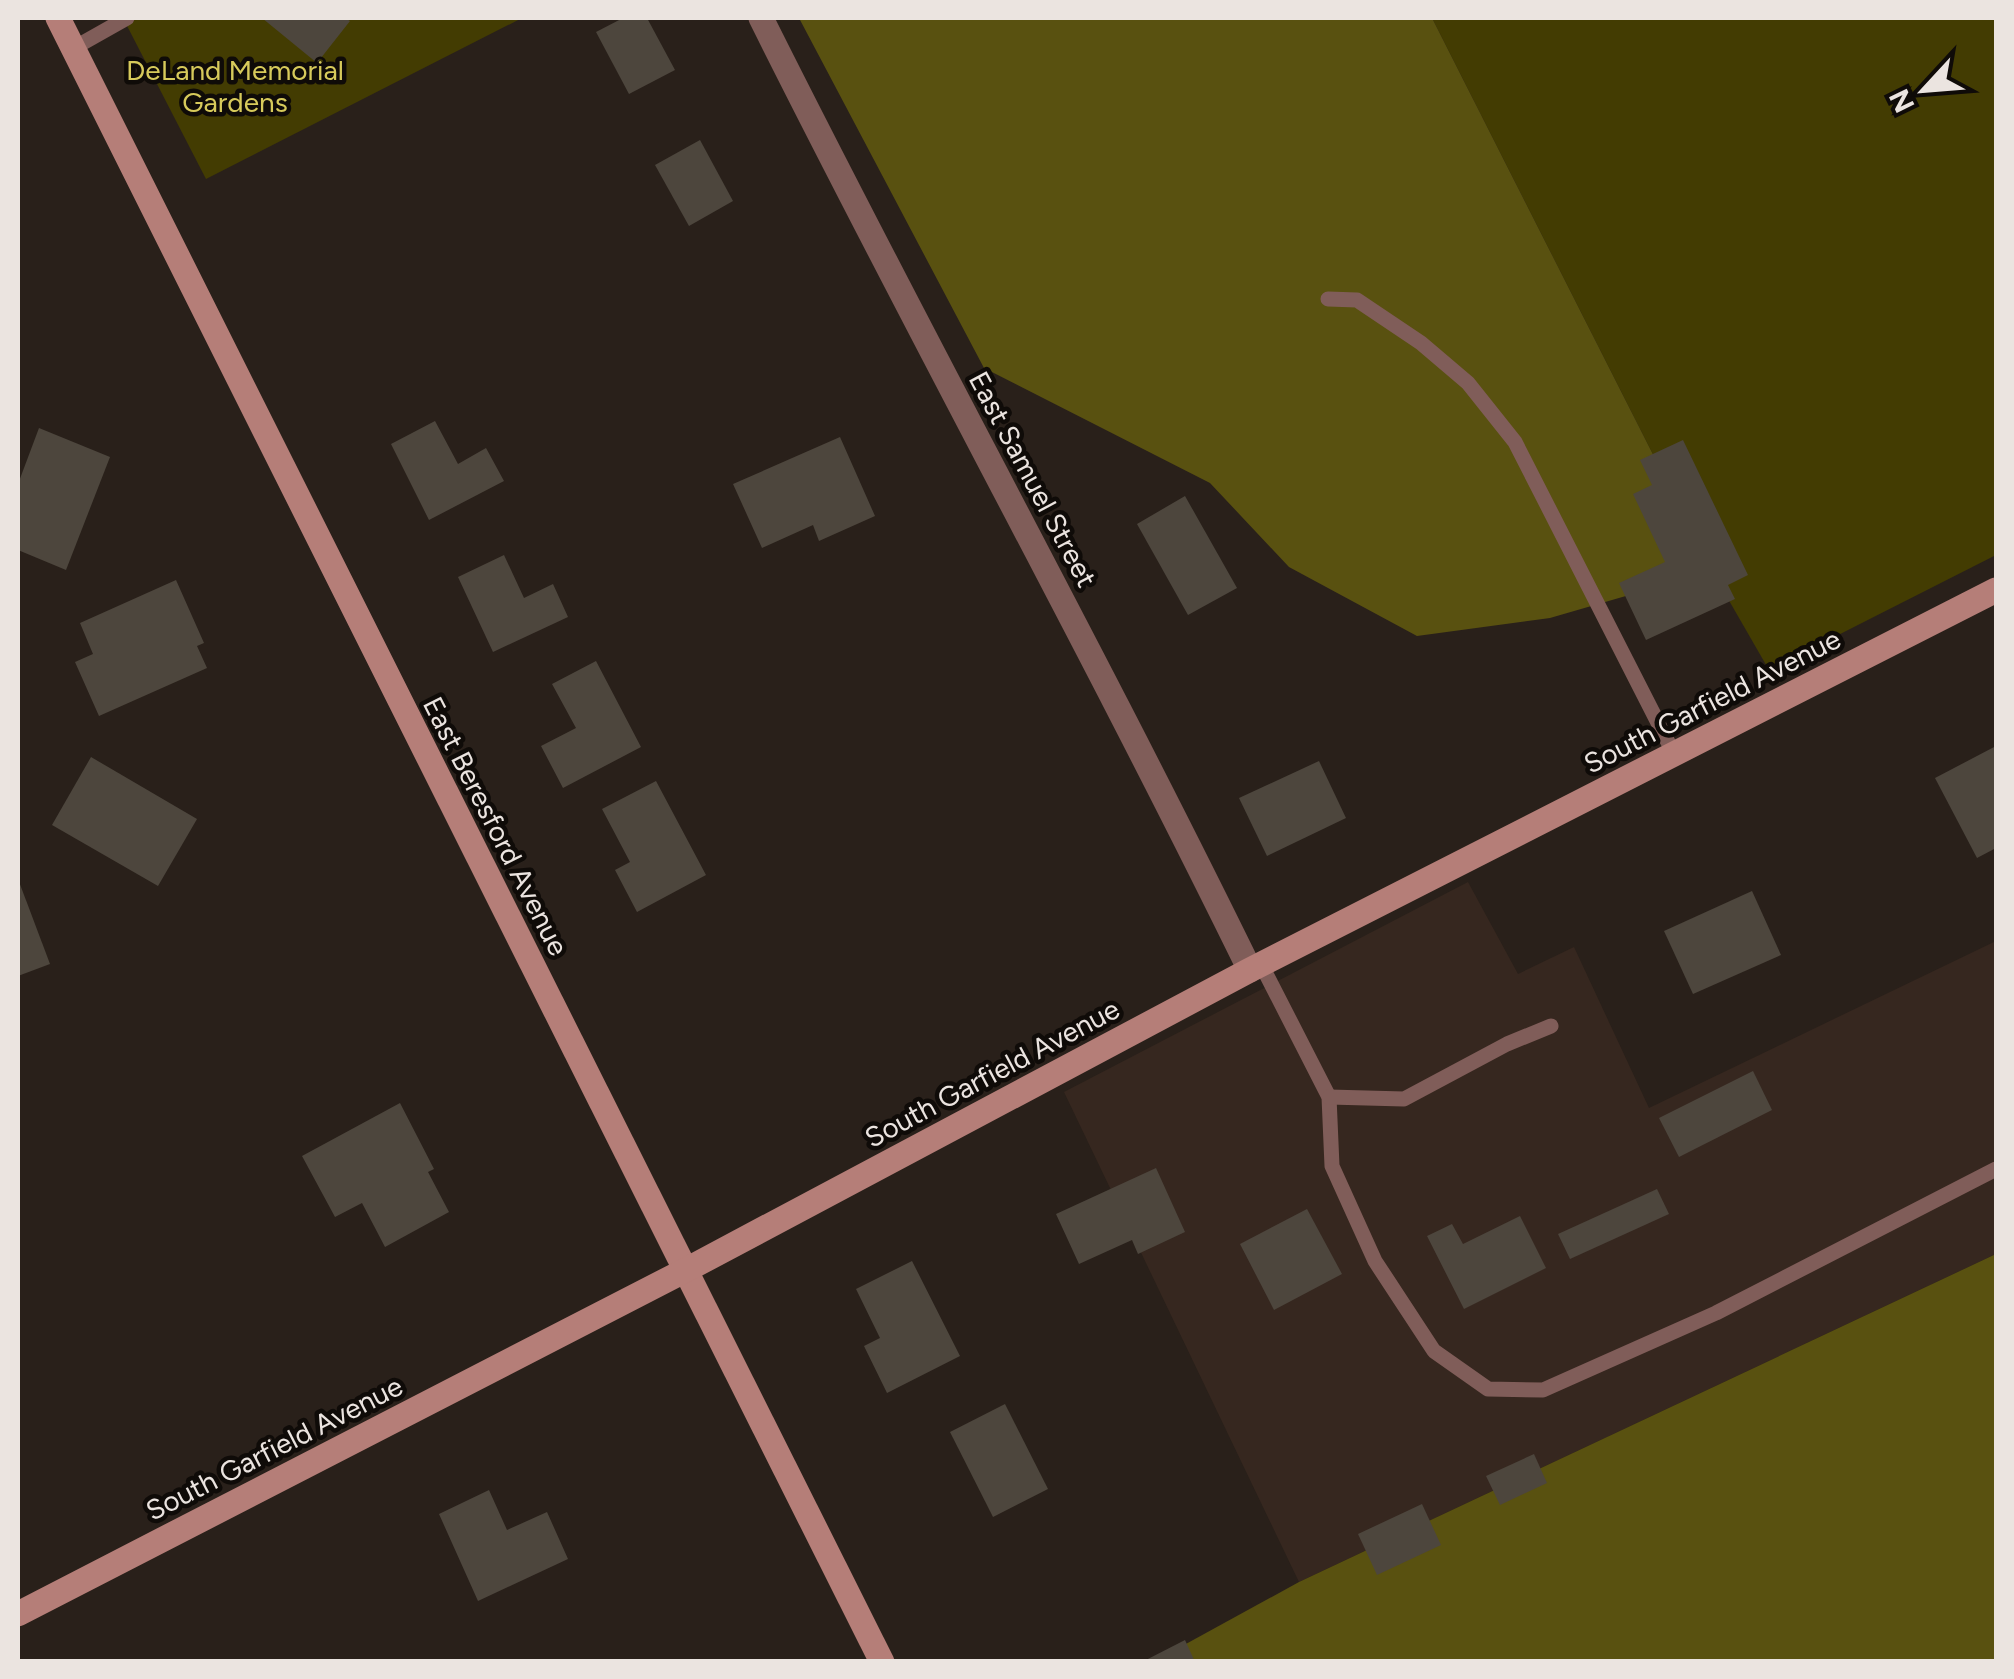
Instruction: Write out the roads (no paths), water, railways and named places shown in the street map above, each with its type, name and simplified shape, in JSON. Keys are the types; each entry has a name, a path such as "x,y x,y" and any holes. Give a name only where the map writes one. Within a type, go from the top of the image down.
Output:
{"street":[{"name":"East Beresford Avenue","path":"58,18 882,1662"},
{"name":"East Samuel Street","path":"761,18 841,182 1256,967"},
{"name":"South Garfield Avenue","path":"18,1614 686,1270 1256,967 1996,590"}],"lane":[{"path":"72,49 127,18"},
{"path":"1328,299 1358,300 1421,343 1468,383 1515,442 1674,754"},
{"path":"1256,967 1329,1096 1332,1166 1375,1261 1434,1351 1488,1389 1544,1390 1716,1313 1996,1169"},
{"path":"1329,1096 1404,1098 1507,1044 1551,1026"}],"park label":[{"name":"DeLand Memorial Gardens","path":"235,86"}]}
